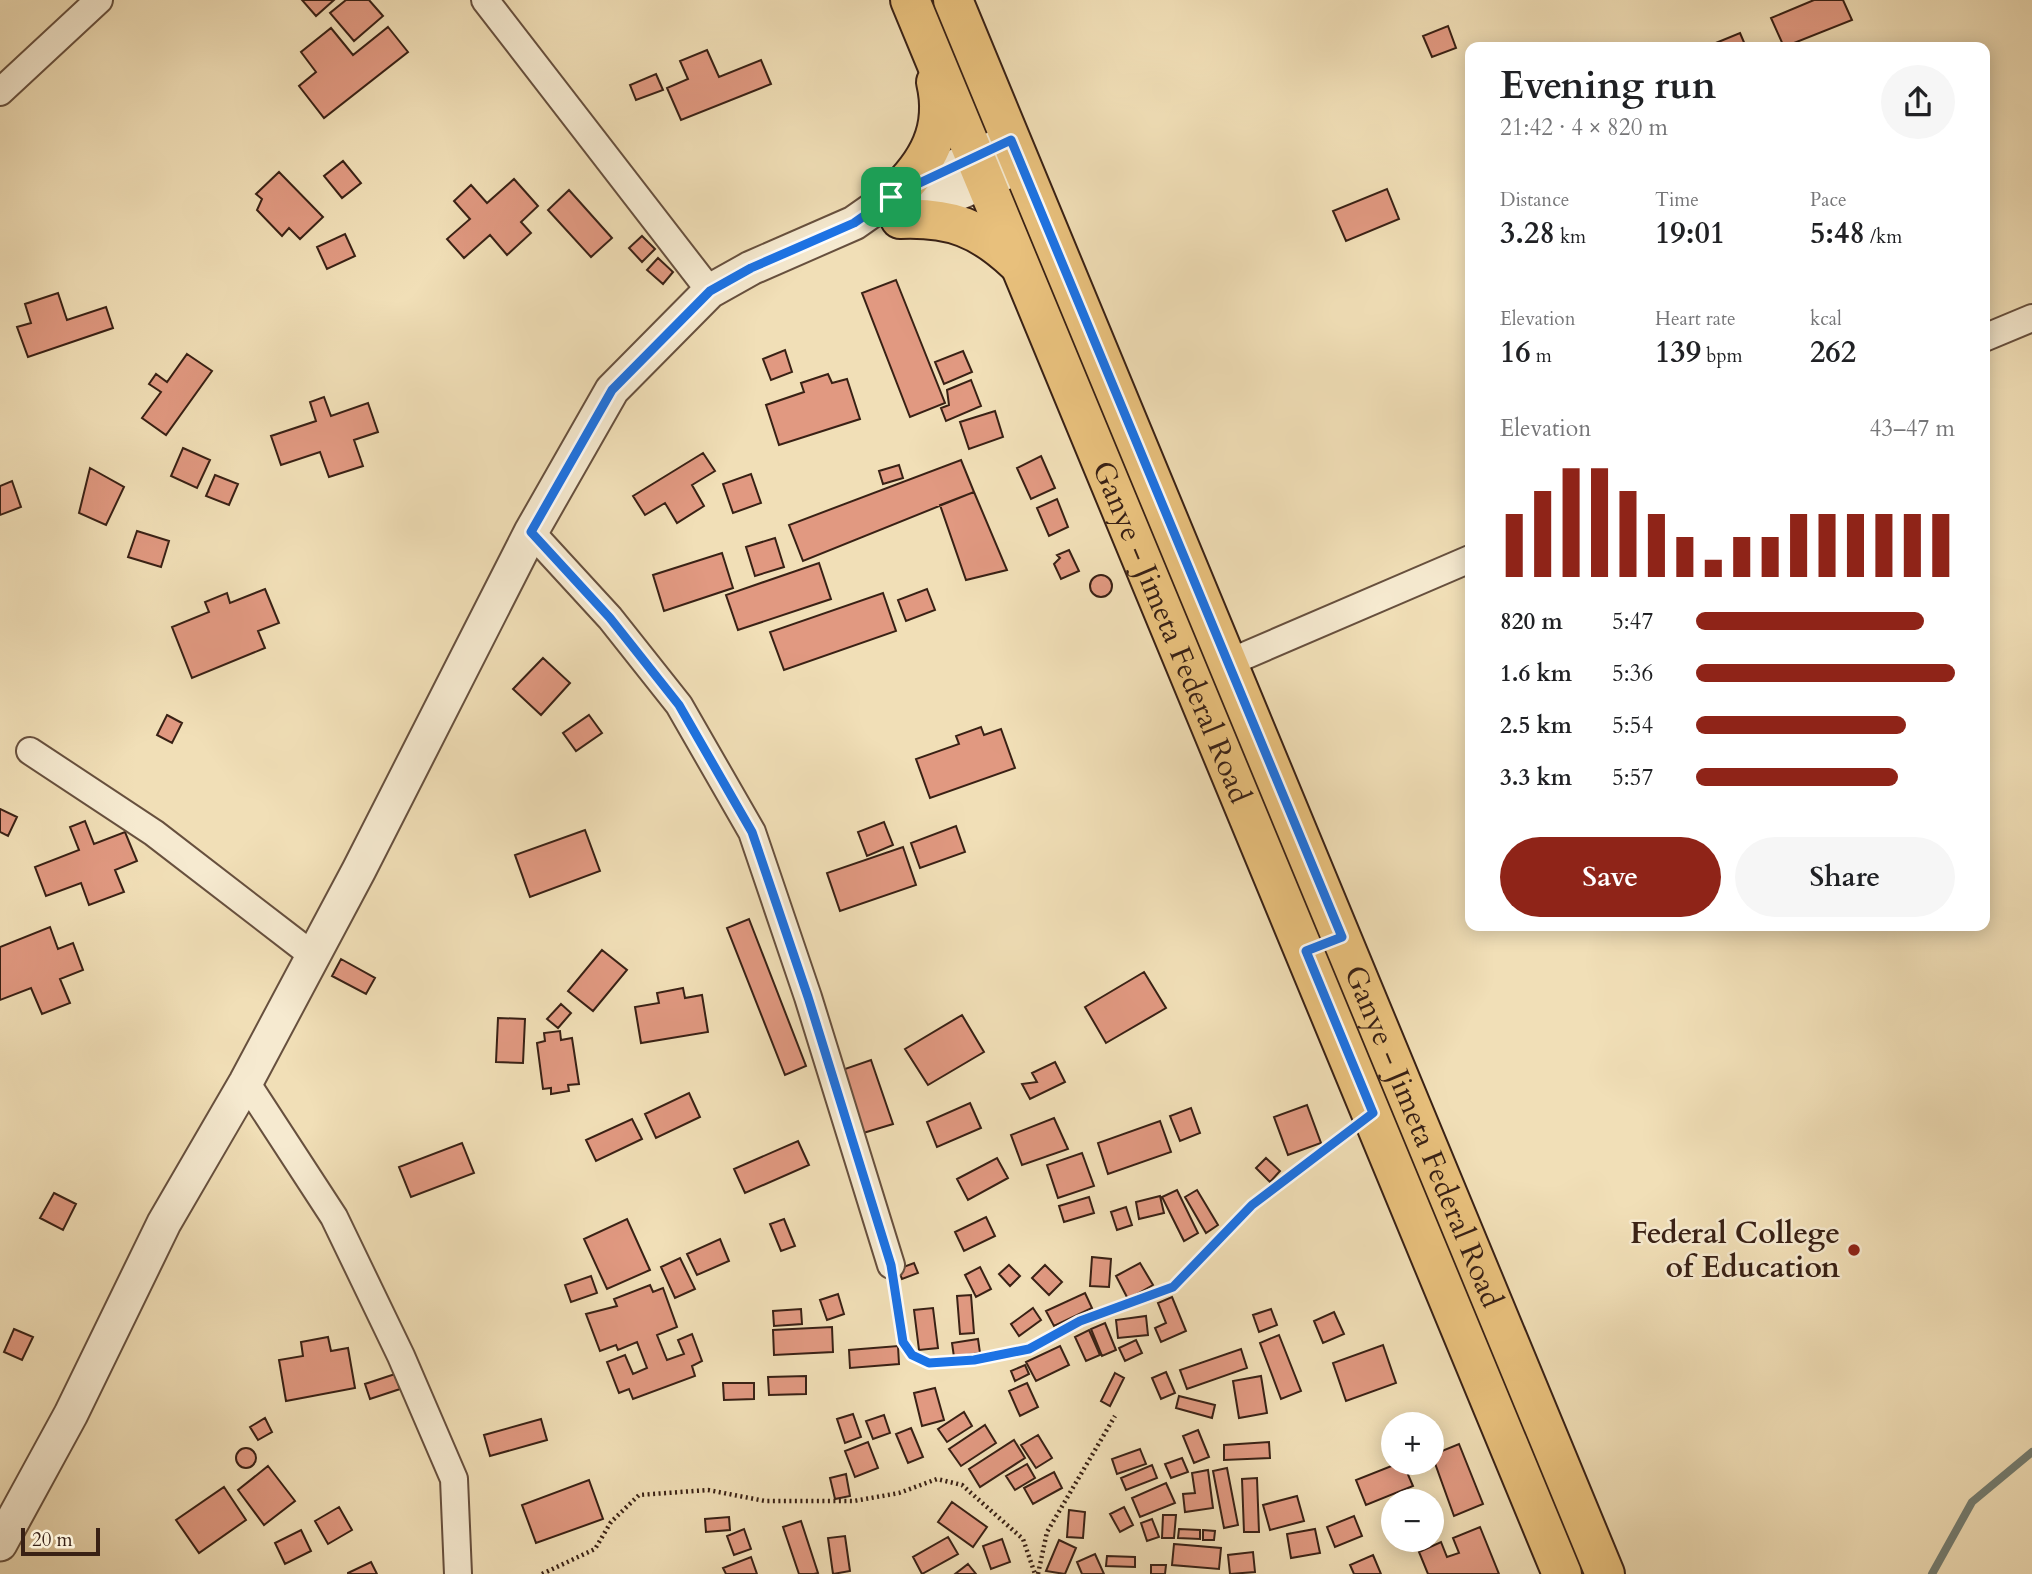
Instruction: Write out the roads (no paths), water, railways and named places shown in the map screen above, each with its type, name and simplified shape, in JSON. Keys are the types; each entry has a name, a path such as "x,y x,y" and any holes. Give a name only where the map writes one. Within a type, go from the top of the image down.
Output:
{"main road":[{"name":"Ganye - Jimeta Federal Road","path":"910,0 1562,1574"},
{"name":"Ganye - Jimeta Federal Road","path":"953,0 1605,1574"},
{"path":"928,43 941,103 938,129 925,161 897,207 957,223 982,233 1021,267"},
{"path":"1306,951 1342,937"}],"street":[{"path":"0,92 99,0"},
{"path":"486,0 710,291"},
{"path":"0,1544 71,1414 164,1223 246,1082 311,954 359,870 531,532 612,390 710,291 751,268 897,207 1016,153"},
{"path":"1990,336 2032,318"},
{"path":"531,532 610,618 679,705 752,832 808,997 891,1265"},
{"path":"1228,663 1465,561"},
{"path":"30,751 154,833 311,954"},
{"path":"246,1082 334,1217 401,1356 449,1466 454,1479 458,1574"}],"waterway":[{"path":"1932,1574 1972,1502 2032,1452"}],"place":[{"name":"Federal College of Education","path":"1854,1250"}]}
